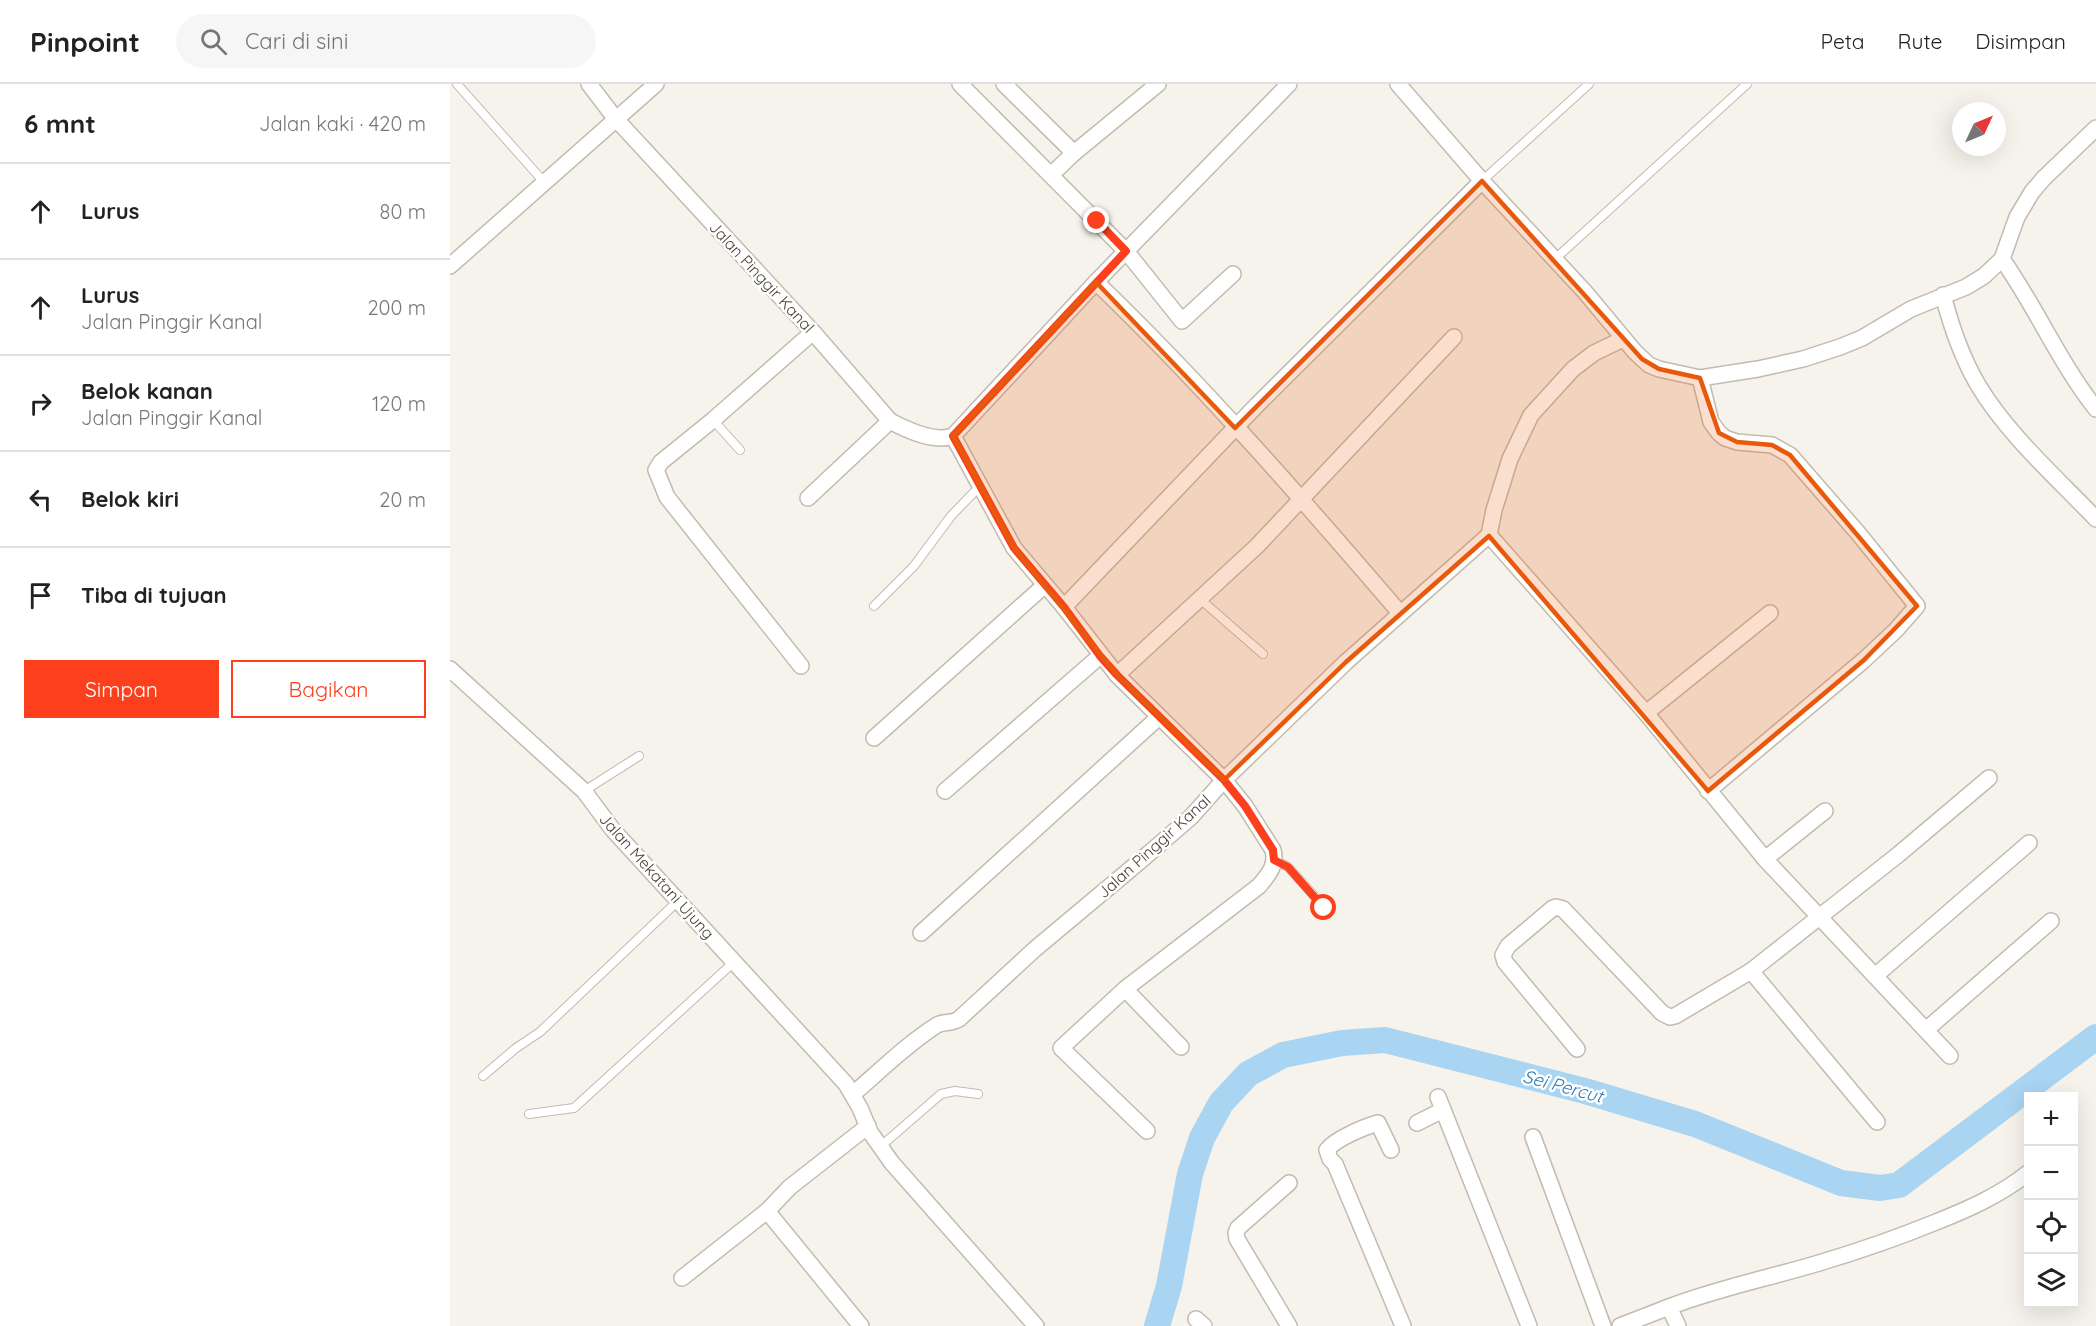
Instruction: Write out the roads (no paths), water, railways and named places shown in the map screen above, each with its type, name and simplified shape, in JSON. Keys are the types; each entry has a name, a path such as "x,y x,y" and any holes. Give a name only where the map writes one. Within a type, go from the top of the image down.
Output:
{"street":[{"name":"Jalan Pinggir Kanal","path":"589,84 615,118 813,332 890,420 902,427 931,437 942,439 953,436 1014,548 1117,675 1224,780 1191,817 1035,949 959,1019 954,1022 940,1023 853,1094"},
{"path":"450,266 656,84"},
{"path":"960,84 1052,174 1126,251 1182,321 1233,274"},
{"path":"1052,174 1158,84"},
{"path":"953,436 1096,282 1289,84"},
{"path":"1398,84 1482,182 1555,259 1623,339 1649,364 1670,372 1700,378 1758,369 1803,359 1840,347 1862,338 1911,309 1966,287 1984,276 2002,259 2017,217 2032,192 2096,129"},
{"path":"1014,87 1074,153"},
{"path":"1064,607 1235,428 1482,182"},
{"path":"2002,259 2028,297 2057,352 2096,409"},
{"path":"1096,282 1160,343 1302,499 1400,613"},
{"path":"1943,295 1954,335 1978,386 2008,426 2096,519"},
{"path":"801,666 668,497 656,470 661,462 713,420 813,332"},
{"path":"1117,675 1257,546 1454,337"},
{"path":"1147,1131 1061,1048 1125,989 1258,886 1272,871 1273,850 1245,806 1224,780 1400,613 1490,535 1494,510 1510,459 1531,415 1573,369 1594,353 1623,339"},
{"path":"1700,378 1711,422 1719,433 1737,442 1772,445 1790,455 1858,533 1917,606 1903,623 1864,660 1708,791"},
{"path":"808,498 890,420"},
{"path":"1490,535 1646,713 1765,859 1950,1056"},
{"path":"874,738 1045,585"},
{"path":"1646,713 1770,613"},
{"path":"945,791 1100,656"},
{"name":"Jalan Mekatani Ujung","path":"450,669 584,791 613,830 846,1084 891,1163 1036,1326"},
{"path":"921,933 1159,717"},
{"path":"1577,1049 1505,963 1503,956 1508,946 1556,907 1563,909 1662,1013 1670,1017 1751,971 1989,778"},
{"path":"1765,859 1825,811"},
{"path":"1875,976 2029,843"},
{"path":"1927,1029 2051,921"},
{"path":"1751,971 1877,1122"},
{"path":"1125,989 1181,1047"},
{"path":"1417,1123 1441,1104 1529,1326"},
{"path":"1391,1150 1378,1123 1352,1133 1334,1143 1327,1150 1403,1326"},
{"path":"682,1278 767,1211 790,1187 868,1125"},
{"path":"1533,1137 1603,1326"},
{"path":"1620,1326 1699,1295 1818,1263 1894,1239 1977,1206 2008,1189 2024,1176"},
{"path":"1289,1183 1236,1233 1237,1239 1289,1326"},
{"path":"767,1211 861,1326"},
{"path":"1669,1307 1678,1326"}],"lane":[{"path":"457,84 544,182"},
{"path":"1482,182 1589,84"},
{"path":"1555,259 1747,84"},
{"path":"713,420 740,450"},
{"path":"874,606 914,566 951,516 980,486"},
{"path":"1198,598 1263,654"},
{"path":"584,791 639,756"},
{"path":"1274,860 1288,867 1324,908"},
{"path":"483,1076 516,1048 540,1032 678,901"},
{"path":"529,1114 574,1108 734,962"},
{"path":"880,1147 941,1094 955,1090 978,1094"}],"waterway":[{"name":"Sei Percut","path":"1157,1326 1169,1286 1190,1174 1202,1138 1221,1103 1248,1074 1283,1055 1342,1043 1385,1040 1585,1091 1695,1124 1841,1183 1880,1188 1899,1185 2096,1037"}]}
